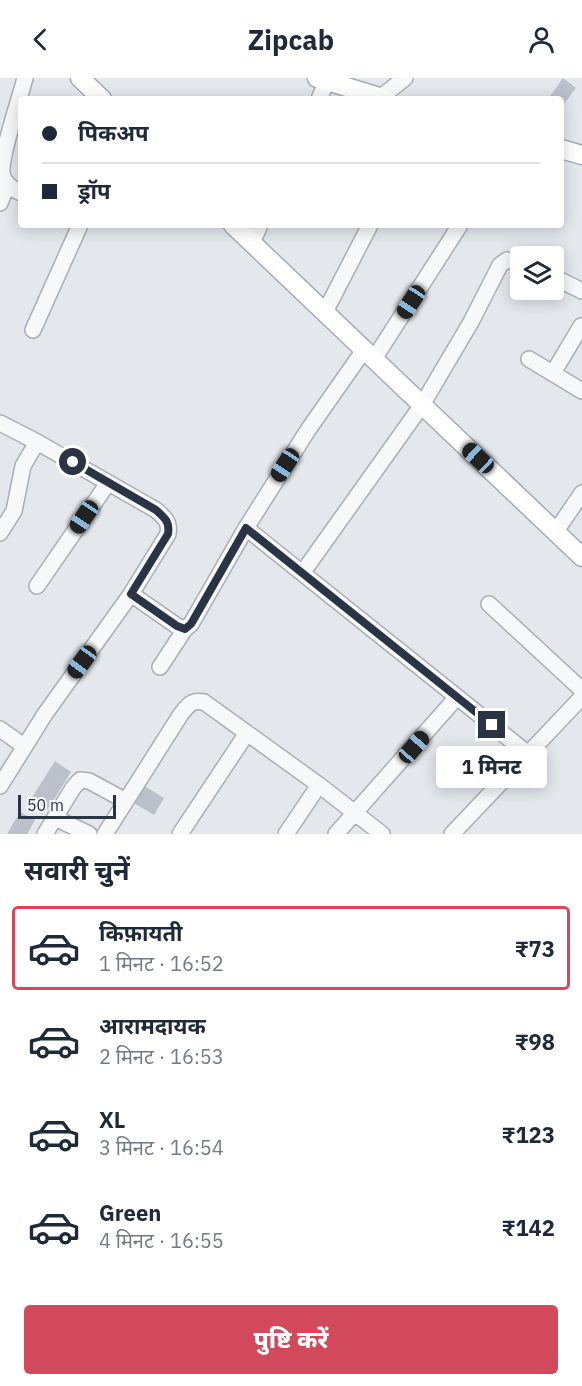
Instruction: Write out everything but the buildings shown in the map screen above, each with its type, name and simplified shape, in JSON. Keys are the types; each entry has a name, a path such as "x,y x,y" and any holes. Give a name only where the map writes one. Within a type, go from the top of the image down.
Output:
{"main road":[{"path":"80,78 99,96"},
{"path":"322,80 377,96"},
{"path":"564,150 582,155"},
{"path":"236,228 582,557"}],"street":[{"path":"20,96 25,78"},
{"path":"386,96 405,78"},
{"path":"319,96 322,80"},
{"path":"0,203 14,189 2,175 2,160 18,103"},
{"path":"33,330 79,228"},
{"path":"252,243 259,228"},
{"path":"325,312 368,228"},
{"path":"160,667 185,629 191,624 246,528 308,430 369,355 458,228"},
{"path":"303,572 422,405 471,322 500,265 507,260 510,261"},
{"path":"564,282 582,291"},
{"path":"553,373 582,326"},
{"path":"529,358 582,391"},
{"path":"0,423 38,442 156,510 169,526 168,534 131,594 45,714 0,786"},
{"path":"0,533 14,511 23,466 38,442"},
{"path":"37,586 108,483"},
{"path":"556,531 582,493"},
{"path":"246,528 527,753"},
{"path":"131,594 177,626 185,629"},
{"path":"489,604 582,690"},
{"path":"336,834 457,697"},
{"path":"452,834 582,697"},
{"path":"105,834 189,704 195,701 204,702 319,784 382,834"},
{"path":"0,729 24,746"},
{"path":"180,834 247,733"},
{"path":"45,834 80,780 89,781 126,801"},
{"path":"286,834 319,784"},
{"path":"55,818 89,834"}],"route":[{"path":"73,462 156,510 166,520 169,526 168,534 131,594 177,626 185,629 191,624 246,528 492,725"}]}
